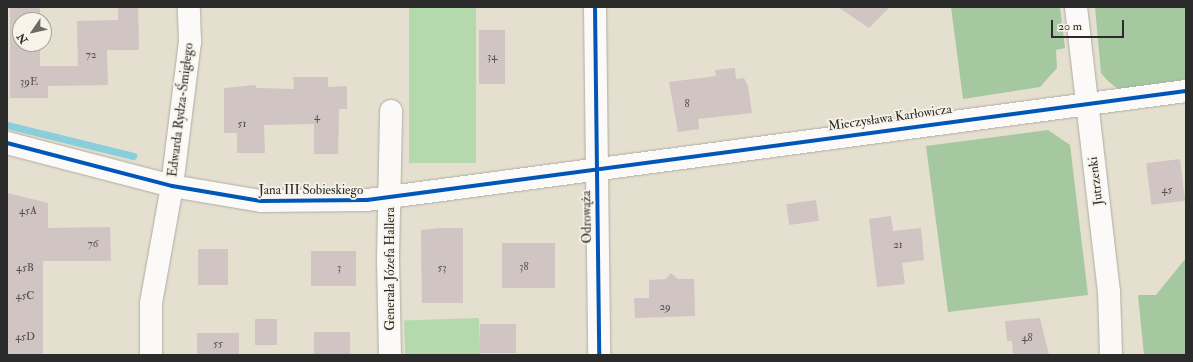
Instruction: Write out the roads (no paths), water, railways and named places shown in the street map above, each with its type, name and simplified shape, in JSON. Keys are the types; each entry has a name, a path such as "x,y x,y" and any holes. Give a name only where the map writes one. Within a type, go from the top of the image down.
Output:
{"street":[{"name":"Edwarda Rydza-Śmigłego","path":"151,355 151,303 172,186 190,42 189,7"},
{"name":"Odrowąża","path":"595,7 599,355"},
{"name":"Jutrzenki","path":"1076,7 1109,291 1112,355"},
{"name":"Mieczysława Karłowicza","path":"596,167 1087,102 1186,91"},
{"name":"Generała Józefa Hallera","path":"390,355 391,111"},
{"name":"Jana III Sobieskiego","path":"7,143 172,186 261,201 390,197 596,167"}],"waterway":[{"path":"7,125 133,156"}]}
